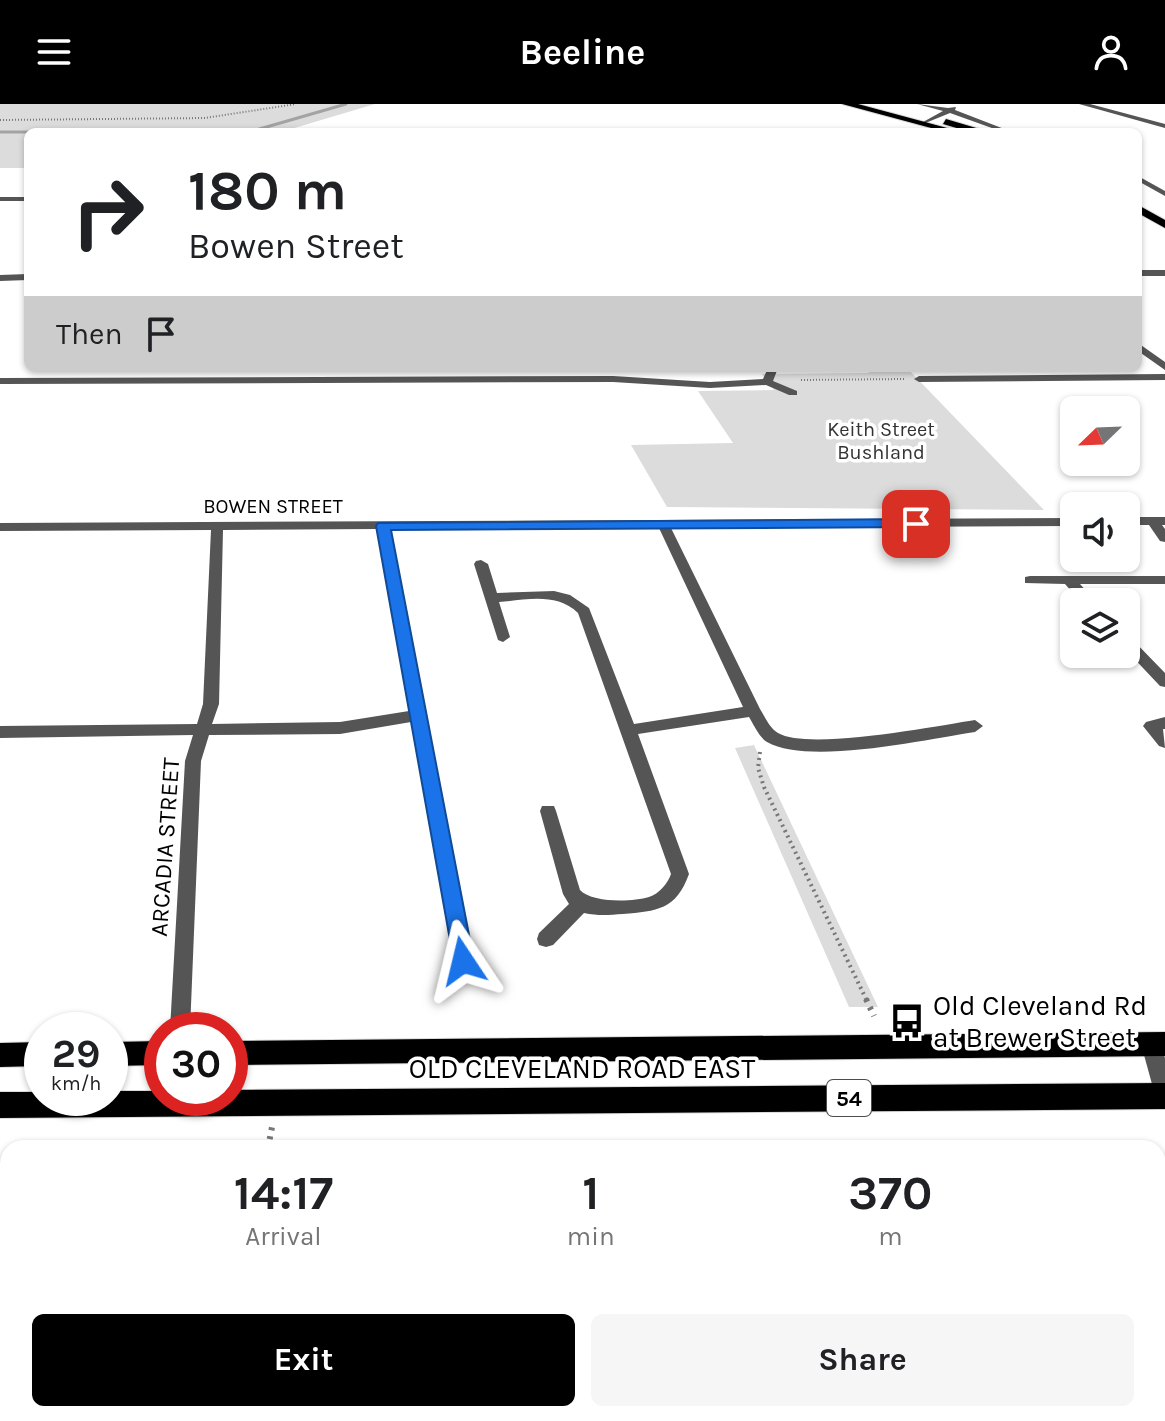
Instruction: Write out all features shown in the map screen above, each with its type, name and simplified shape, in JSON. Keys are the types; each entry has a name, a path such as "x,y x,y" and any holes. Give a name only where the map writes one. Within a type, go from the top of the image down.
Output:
{"highway":[{"path":"847,104 961,128"},
{"path":"871,104 946,128"},
{"path":"1142,199 1165,212"},
{"path":"1142,211 1165,225"}],"main road":[{"name":"OLD CLEVELAND ROAD EAST","path":"248,1053 1158,1044"},
{"path":"0,1055 24,1054"},
{"name":"OLD CLEVELAND ROAD EAST","path":"248,1101 1165,1096"},
{"name":"OLD CLEVELAND ROAD EAST","path":"0,1105 144,1102"}],"street":[{"path":"920,104 951,107 1000,128"},
{"path":"923,120 958,104"},
{"path":"1082,104 1165,126"},
{"path":"923,120 938,108"},
{"path":"1142,180 1165,194"},
{"path":"0,199 24,199"},
{"path":"1142,273 1165,273"},
{"path":"0,278 24,277"},
{"path":"1142,349 1165,367"},
{"path":"767,382 771,372"},
{"path":"919,379 1165,377"},
{"path":"0,381 613,379 710,385 767,382 793,393"},
{"path":"1159,521 1165,538"},
{"name":"BOWEN STREET","path":"0,527 1060,522"},
{"name":"ARCADIA STREET","path":"181,1012 193,761 211,704 217,526"},
{"path":"383,526 463,961"},
{"path":"664,526 753,711 771,736 785,742 834,745 975,726"},
{"path":"481,564 503,637"},
{"path":"1030,580 1165,580"},
{"path":"1070,581 1076,588"},
{"path":"491,598 559,595 575,600 584,611 680,874 675,888 655,904 597,908 581,904 572,894 548,811"},
{"path":"1140,656 1165,682"},
{"path":"629,730 753,711"},
{"path":"0,732 205,727 308,729 418,715"},
{"path":"1165,723 1151,726 1165,742"},
{"path":"546,939 581,904"},
{"path":"1158,1044 1165,1096"}],"path":[{"path":"0,120 205,118 296,104"},
{"path":"767,382 919,379"},
{"path":"771,736 759,754 758,768 764,787 874,1016"}],"green space":[{"path":"0,104 375,104 294,128 24,128 24,168 0,168"},
{"name":"Keith Street Bushland","path":"911,372 1044,510 667,507 631,445 733,443 698,391 774,390 762,374"},
{"path":"754,745 878,1007 849,1007 735,748"}],"waterway":[{"path":"263,128 346,104"},
{"path":"0,132 24,132"}],"place":[{"name":"Old Cleveland Rd at Brewer Street","path":"907,1021"}],"route":[{"path":"463,961 383,526 916,524"}]}
